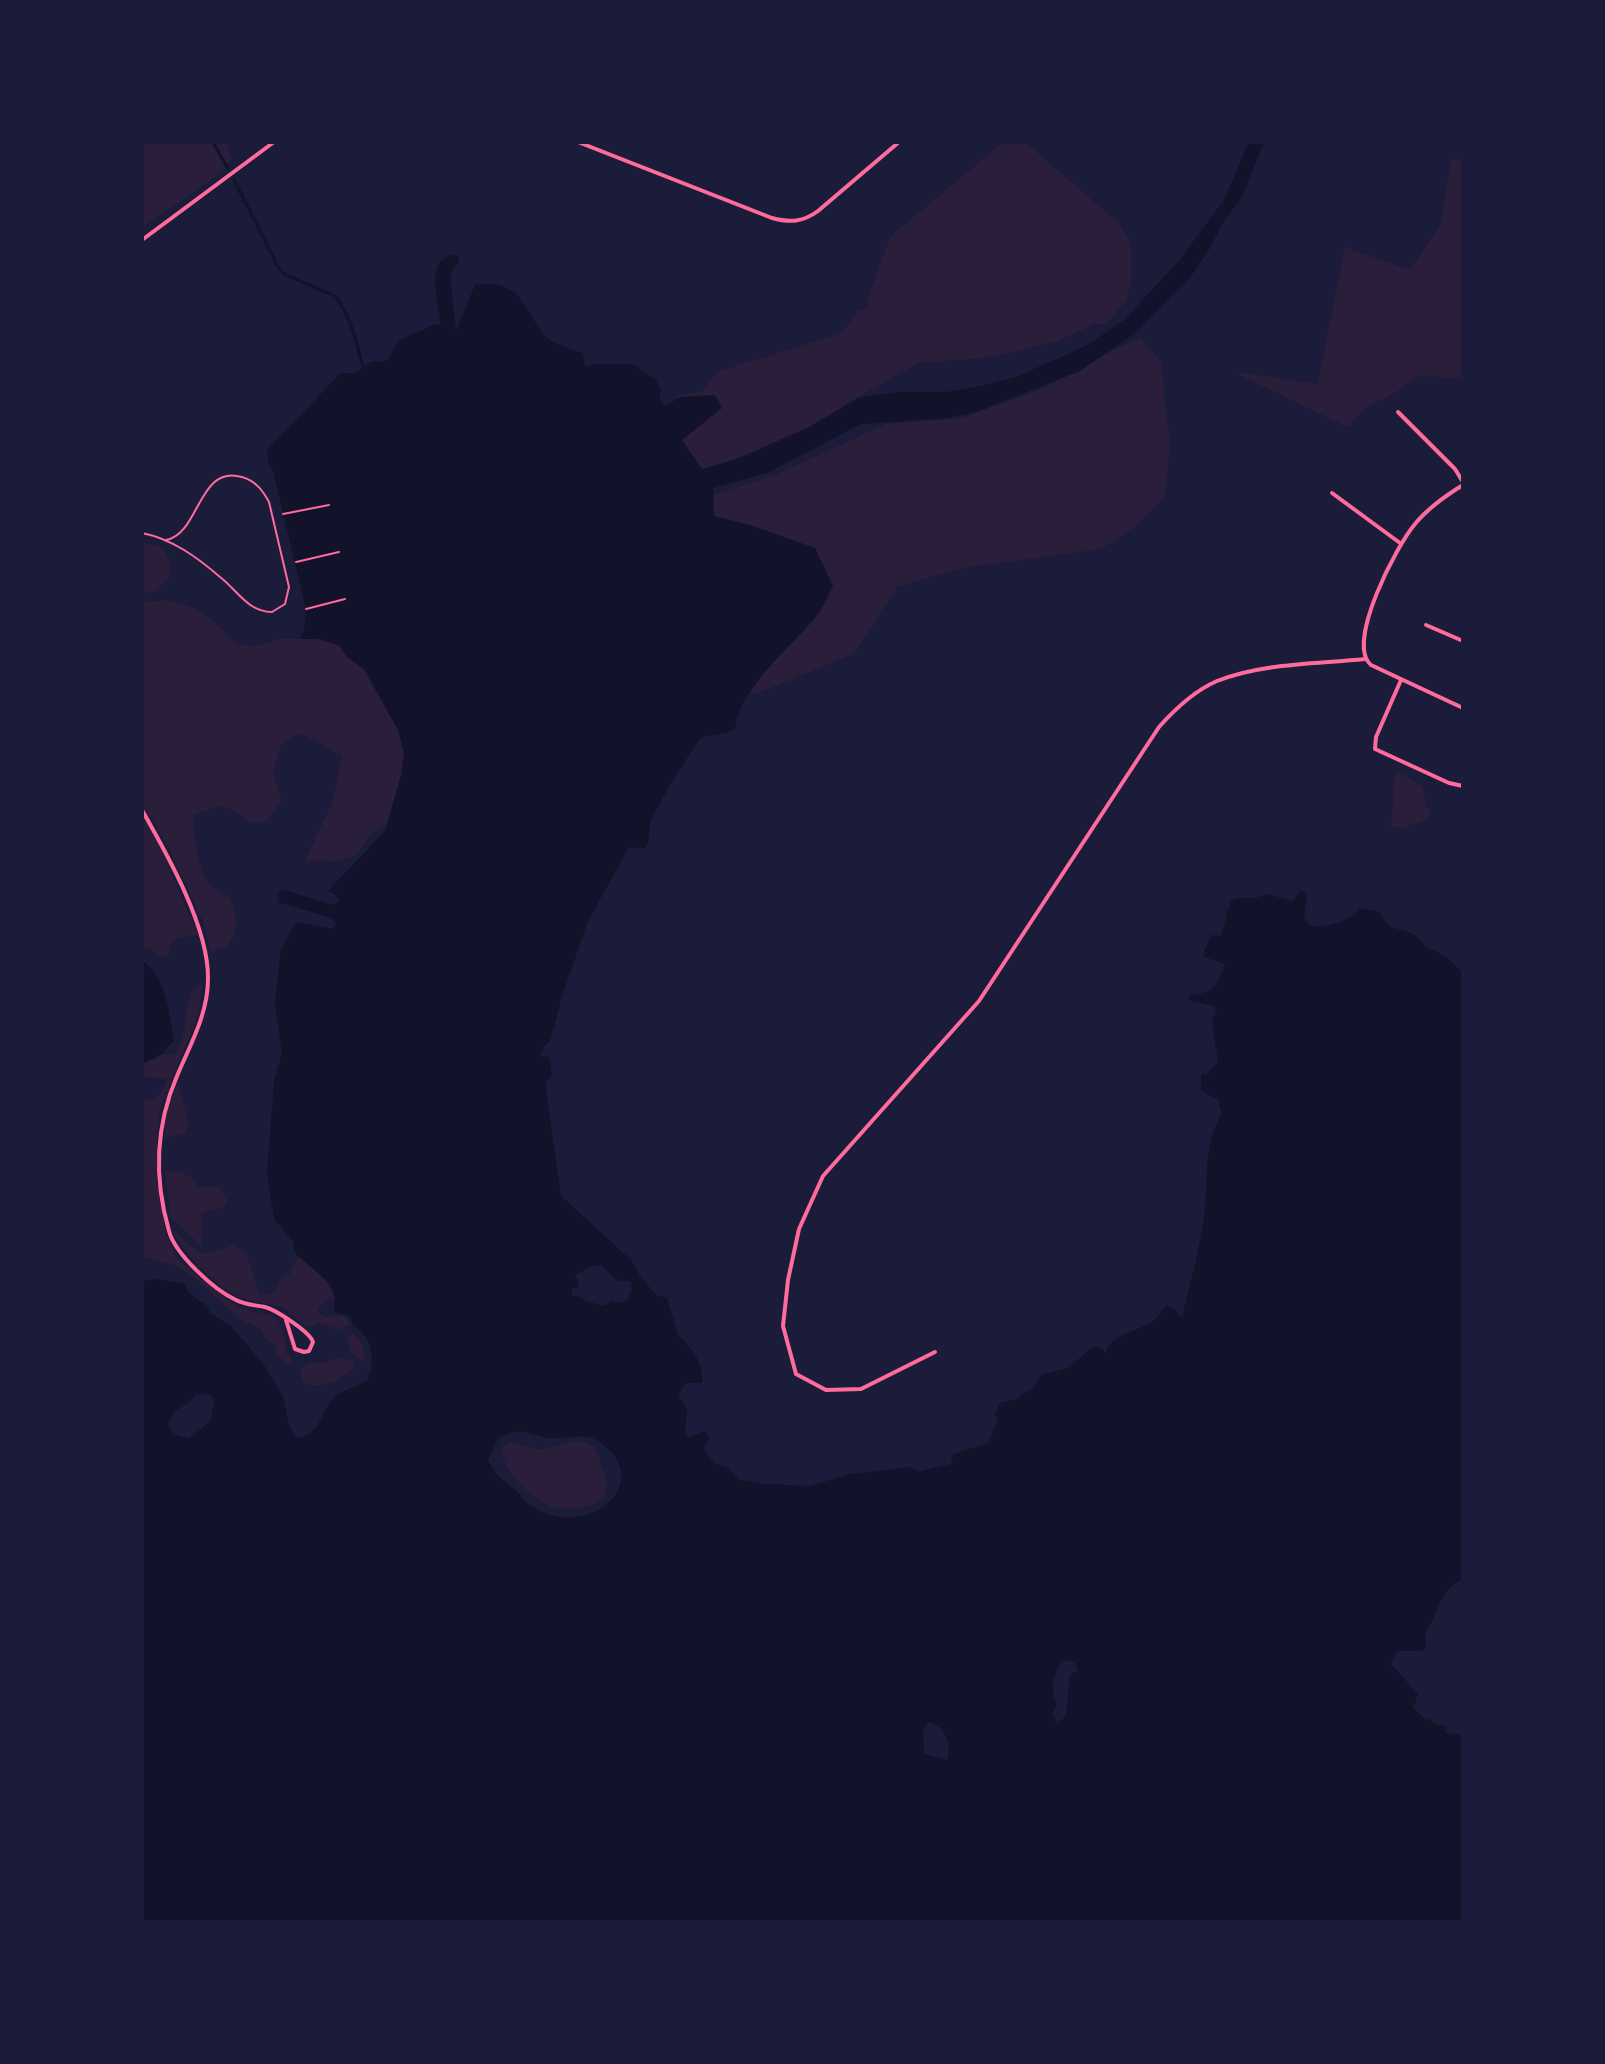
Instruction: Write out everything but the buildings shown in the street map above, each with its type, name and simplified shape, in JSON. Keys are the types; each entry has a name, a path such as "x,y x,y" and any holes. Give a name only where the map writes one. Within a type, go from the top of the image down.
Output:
{"street":[{"path":"142,240 274,142"},
{"path":"578,142 787,222 799,221 818,211 899,142"},
{"path":"1398,412 1455,469 1463,484 1426,511 1400,543 1381,584 1366,628 1363,652 1371,665 1463,708"},
{"path":"1332,493 1400,543"},
{"path":"1426,625 1463,641"},
{"path":"935,1352 861,1389 826,1390 796,1374 783,1326 788,1280 799,1229 823,1176 979,1001 1159,727 1171,715 1201,689 1217,681 1270,669 1365,659"},
{"path":"1401,680 1374,746 1378,751 1449,783 1463,786"},
{"path":"142,810 191,908 204,942 208,970 203,1015 161,1120 159,1179 170,1235 183,1255 230,1297 267,1307 311,1336 309,1351 295,1349 286,1320"}],"path":[{"path":"142,533 183,549 223,578 254,608 272,612 285,604 289,587 269,502 250,480 229,476 210,487 181,533 166,540"},
{"path":"283,514 329,505"},
{"path":"296,562 339,552"},
{"path":"306,609 345,599"}],"shaded area":[{"path":"142,142 225,142 232,159 218,175 142,228"},
{"path":"1025,142 1120,224 1131,244 1131,282 1126,301 1106,324 1095,324 1058,341 984,358 919,363 849,402 809,430 730,462 683,474 659,419 679,396 703,391 717,372 842,333 857,311 869,308 868,297 891,236 1001,144"},
{"path":"1249,142 1264,142 1242,197 1187,282 1130,337 1080,371 976,412 947,418 861,424 767,473 713,488 714,516 815,548 833,586 818,614 746,698 735,728 726,733 701,737 652,818 645,848 629,847 588,921 550,1041 544,1046 541,1056 549,1057 552,1075 545,1083 561,1196 632,1261 656,1295 667,1298 679,1337 699,1363 702,1383 686,1383 678,1395 687,1408 685,1432 689,1437 705,1431 709,1438 704,1449 715,1464 727,1467 739,1480 810,1486 849,1474 911,1467 918,1472 951,1464 953,1454 988,1443 998,1420 995,1414 1000,1403 1017,1399 1032,1388 1041,1375 1068,1368 1093,1347 1102,1348 1105,1353 1113,1341 1147,1325 1166,1306 1172,1307 1182,1317 1204,1218 1211,1138 1222,1114 1218,1099 1201,1091 1201,1075 1207,1074 1218,1062 1212,1021 1217,1010 1213,1006 1191,1001 1188,996 1210,991 1219,980 1225,964 1204,957 1204,950 1212,935 1221,936 1227,916 1225,912 1230,908 1231,901 1266,894 1293,901 1300,891 1307,893 1304,918 1309,925 1315,926 1344,920 1359,908 1380,912 1391,926 1415,935 1426,947 1455,965 1463,973 1463,1579 1444,1596 1425,1633 1423,1651 1397,1651 1391,1664 1418,1694 1413,1708 1426,1720 1430,1717 1431,1722 1447,1727 1445,1733 1463,1735 1463,1922 142,1922 142,1281 160,1279 184,1284 190,1294 207,1306 210,1313 232,1327 264,1365 283,1396 289,1425 296,1438 304,1437 315,1429 329,1404 338,1395 367,1380 372,1357 369,1342 353,1326 350,1316 334,1312 335,1297 329,1283 298,1256 294,1251 294,1242 274,1219 267,1174 274,1081 282,1053 275,1002 281,950 296,922 333,929 336,923 332,918 278,902 279,892 284,890 334,905 339,901 336,895 328,891 385,831 401,776 404,753 398,730 364,669 347,657 339,645 318,639 300,639 306,609 267,450 341,373 355,373 372,361 389,359 402,339 434,324 441,326 435,281 440,262 447,257 458,255 459,260 450,275 456,331 475,285 502,286 518,296 547,338 583,353 585,366 632,364 655,379 661,389 659,398 665,406 681,397 715,395 722,408 682,440 702,469 737,459 807,428 859,398 897,392 946,392 981,386 1016,377 1086,346 1124,320 1178,262 1224,200","holes":["595,1265 602,1266 618,1281 631,1281 632,1289 627,1301 615,1303 611,1300 604,1306 572,1296 572,1288 577,1288 579,1283 575,1275","195,1395 210,1395 215,1400 210,1422 189,1438 179,1436 170,1430 168,1423 175,1411","518,1431 549,1438 581,1436 595,1439 608,1448 619,1464 620,1485 608,1503 588,1515 570,1517 545,1513 528,1504 500,1478 488,1460 499,1437","1061,1661 1075,1663 1078,1671 1071,1674 1066,1715 1056,1722 1053,1713 1057,1703 1053,1687","929,1722 943,1732 949,1754 947,1760 924,1754 923,1730"]},
{"path":"1463,159 1463,378 1420,376 1390,396 1368,405 1348,427 1231,371 1318,384 1345,247 1410,270 1441,224 1451,160"},
{"path":"1141,338 1161,362 1170,445 1165,496 1133,528 1101,549 962,568 897,587 853,654 756,694 740,689 737,551 699,499 775,475 886,424 962,418 1044,388"},
{"path":"142,542 163,548 168,556 170,571 159,588 142,594"},
{"path":"168,600 189,606 206,616 236,644 257,646 279,639 318,639 339,645 347,657 364,669 398,730 404,754 387,824 374,831 356,854 344,860 305,861 332,803 342,756 301,733 282,743 273,771 281,801 267,821 250,823 239,813 220,805 193,815 197,850 204,874 218,892 229,897 236,917 236,929 227,947 210,952 204,924 168,847 142,803 142,602"},
{"path":"1395,772 1422,786 1427,807 1431,811 1425,819 1409,824 1408,828 1393,827 1391,824"},
{"path":"142,815 159,845 198,935 178,938 171,943 169,956 161,957 151,949 142,947"},
{"path":"142,961 162,986 174,1040 161,1055 142,1064"},
{"path":"203,985 197,1019 161,1106 157,1130 157,1181 167,1234 177,1259 226,1298 240,1308 274,1316 293,1362 291,1366 275,1354 276,1346 265,1339 260,1328 241,1320 191,1275 173,1265 142,1257 142,1098 154,1100 168,1078 142,1077 142,1064 161,1055 175,1055 183,1037 191,992 195,986"},
{"path":"178,1083 188,1126 185,1133 164,1139 167,1109"},
{"path":"165,1170 189,1176 198,1187 220,1187 228,1202 223,1208 201,1213 202,1246 170,1217"},
{"path":"172,1229 200,1252 213,1253 233,1245 246,1253 260,1295 274,1292 280,1279 290,1274 298,1256 324,1279 335,1297 320,1305 317,1312 325,1317 345,1316 350,1323 340,1330 318,1323 309,1328 285,1309 233,1293 202,1270"},
{"path":"353,1332 362,1344 365,1357 362,1362 350,1351 347,1337"},
{"path":"341,1357 355,1362 355,1368 337,1380 323,1384 302,1382 300,1372 307,1363 324,1363"},
{"path":"577,1441 593,1446 607,1481 606,1490 596,1503 587,1507 566,1509 548,1505 529,1493 507,1466 502,1448 511,1442 541,1449"}],"waterway":[{"path":"213,142 228,169"},
{"path":"234,180 284,274 335,296 341,304 353,330 363,368"}]}
